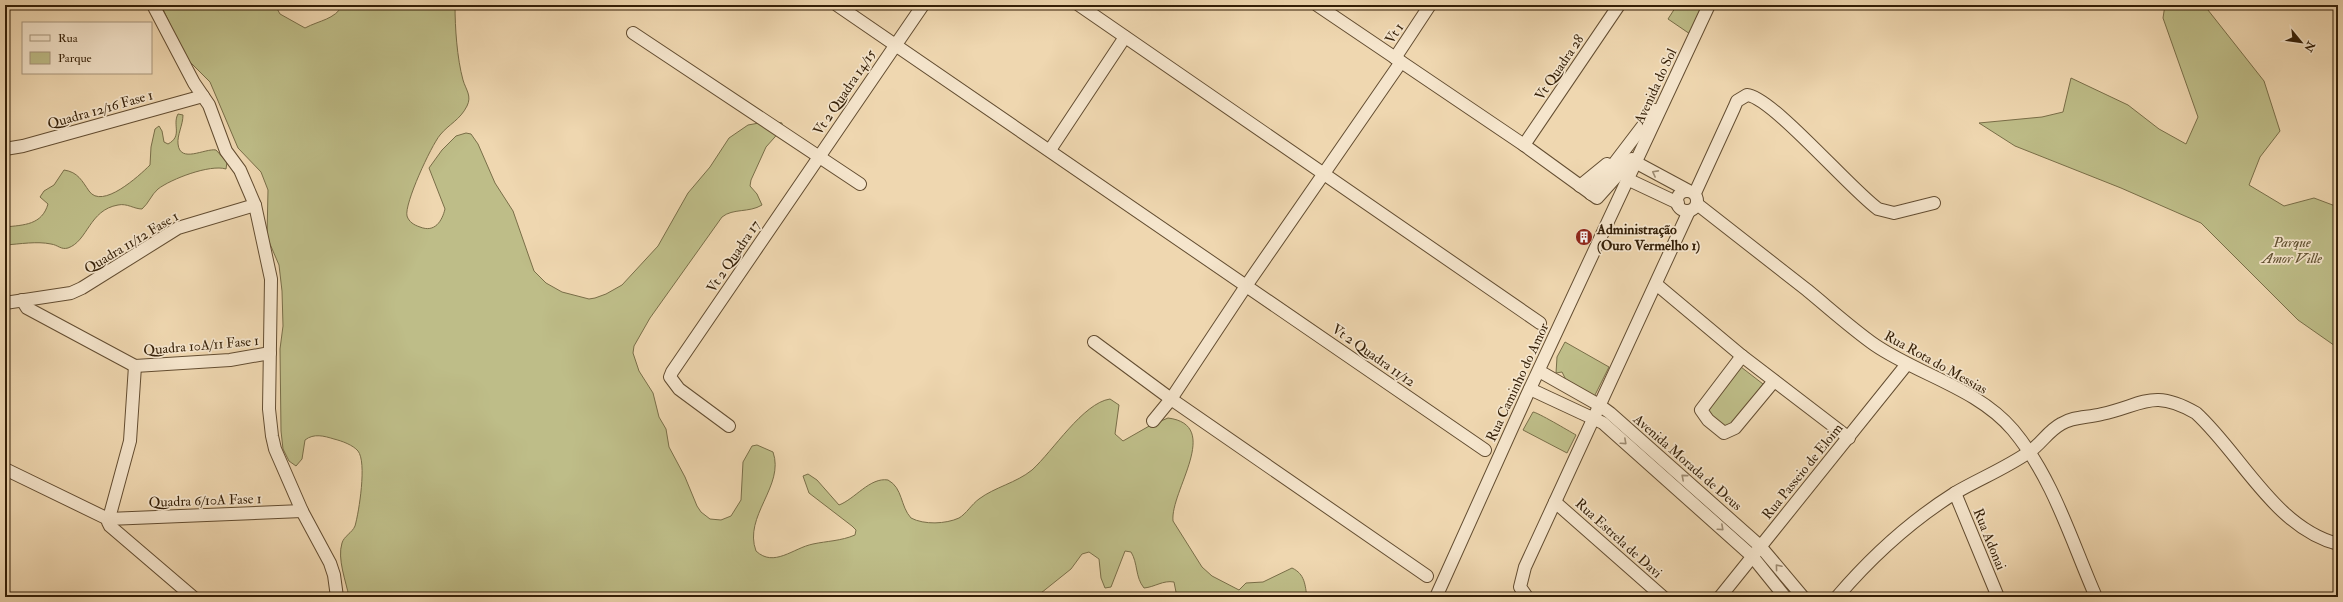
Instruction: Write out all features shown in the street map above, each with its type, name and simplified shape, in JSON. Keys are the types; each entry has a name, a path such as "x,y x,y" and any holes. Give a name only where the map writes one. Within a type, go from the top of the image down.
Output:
{"street":[{"path":"153,5 194,83 216,118 226,151 240,170 255,205 271,278 269,409 272,436 275,449 302,511 330,563 334,575 337,597"},
{"name":"Vt 2 Quadra 11/12","path":"837,5 1485,450"},
{"name":"Vt 2 Quadra 14/15","path":"818,156 923,5"},
{"path":"1079,5 1325,173 1540,323"},
{"path":"1318,5 1524,146 1594,196"},
{"name":"Vt 1","path":"1153,421 1171,399 1246,286 1325,173 1398,60 1430,5"},
{"name":"Vt Quadra 28","path":"1524,146 1619,5"},
{"name":"Avenida do Sol","path":"1627,179 1709,5"},
{"path":"633,33 860,184"},
{"path":"1050,150 1125,37"},
{"path":"1594,196 1632,139 1668,94"},
{"path":"1524,595 1520,580 1524,568 1656,284 1692,200 1738,101 1747,95 1757,98 1777,114 1878,209 1894,213 1934,203"},
{"name":"Quadra 12/16 Fase 1","path":"5,149 23,146 203,96"},
{"path":"1594,196 1630,162 1652,128"},
{"path":"1580,186 1605,166 1632,139"},
{"name":"Vt 2 Quadra 17","path":"729,426 679,389 670,377 818,156"},
{"path":"1635,162 1692,200"},
{"path":"1627,179 1678,204 1680,208 1692,200"},
{"name":"Rua Caminho do Amor","path":"1436,597 1627,179"},
{"name":"Rua Rota do Messias","path":"1692,200 1874,344 1907,364 1939,378 1976,400 2012,429 2030,452 2044,475 2096,597"},
{"name":"Quadra 11/12 Fase 1","path":"5,303 71,293 82,288 178,228 255,205"},
{"path":"1656,284 1742,356 1849,438"},
{"path":"22,300 27,308 136,366 130,441 108,519 110,526 193,597"},
{"path":"1094,342 1171,399 1427,576"},
{"name":"Quadra 10A/11 Fase 1","path":"136,366 230,360 270,354"},
{"path":"1742,356 1701,410 1708,420 1726,433 1735,428 1774,381"},
{"name":"Rua Passeio de Eloim","path":"1720,597 1907,364"},
{"name":"Avenida Morada de Deus","path":"1539,371 1599,405 1760,546 1802,597"},
{"path":"1551,400 1558,382"},
{"name":"Avenida Morada de Deus","path":"1530,389 1603,423 1752,556 1785,597"},
{"path":"1837,597 1891,540 1918,517 1955,493 2030,452 2051,431 2072,418 2115,412 2142,401 2169,400 2196,413 2207,423 2265,493 2296,522 2318,537 2338,544"},
{"path":"5,469 108,519"},
{"name":"Rua Adonai","path":"1955,493 1998,597"},
{"name":"Rua Estrela de Davi","path":"1555,502 1663,597"},
{"name":"Quadra 6/10A Fase 1","path":"108,519 302,511"}],"green space":[{"path":"161,5 275,5 280,14 305,28 331,17 343,5 455,5 458,53 463,80 469,99 467,106 461,115 443,131 436,141 419,175 407,210 407,216 410,222 425,228 434,227 440,222 445,209 429,168 442,150 456,136 466,133 471,134 478,144 495,183 513,211 534,271 546,283 562,292 589,299 606,294 622,285 658,246 688,193 710,167 729,138 748,125 770,121 782,123 782,129 766,147 751,180 750,186 757,194 762,205 752,209 731,212 722,217 650,318 634,346 633,353 639,371 653,393 659,417 666,429 669,447 685,477 697,506 701,512 710,519 721,520 731,516 741,500 743,462 752,446 757,445 773,452 775,465 774,477 759,513 753,538 756,551 763,556 770,558 777,557 813,544 839,540 855,535 856,530 852,526 809,493 803,476 808,474 817,480 839,505 869,485 881,480 888,480 893,483 899,492 907,513 911,518 928,523 948,522 962,516 976,501 985,495 1032,470 1079,418 1100,402 1110,399 1119,405 1115,434 1123,441 1151,425 1168,418 1184,423 1192,433 1193,446 1190,461 1174,508 1173,521 1202,567 1212,576 1239,590 1246,583 1263,582 1292,568 1300,573 1305,584 1307,597 1177,597 1174,582 1166,582 1144,588 1139,579 1135,561 1131,552 1125,551 1111,587 1105,588 1101,578 1099,559 1089,552 1082,554 1071,569 1036,597 349,597 342,570 341,549 344,538 354,528 357,519 362,476 361,457 356,449 344,442 319,436 312,436 305,440 302,459 296,466 289,461 283,449 281,431 280,349 283,326 282,291 279,265 267,237 268,190 261,172 238,148 210,82 186,58"},
{"path":"1677,5 1704,5 1690,34 1668,19"},
{"name":"Parque Amor Ville","path":"2165,5 2204,5 2264,81 2280,131 2260,157 2249,185 2284,206 2314,198 2338,207 2338,348 2298,320 2201,223 2121,188 2015,146 1979,123 2042,117 2063,112 2071,78 2128,105 2159,129 2186,144 2198,117 2163,18"},
{"path":"178,114 183,115 178,141 180,150 183,153 194,154 216,150 227,162 226,169 219,168 201,170 172,181 158,189 142,209 127,205 118,205 108,208 95,219 75,244 68,248 46,243 5,245 5,227 19,226 37,220 45,211 48,204 40,197 44,191 54,185 64,170 73,173 82,180 89,191 95,196 111,194 129,183 150,165 151,147 155,129 159,126 162,131 164,142 168,144 175,137 176,118"},
{"path":"1565,342 1609,367 1594,397 1568,384 1562,372 1556,373 1557,357"},
{"path":"1741,367 1763,384 1728,430 1705,415"},
{"path":"1533,412 1547,418 1576,435 1567,453 1523,430"}],"place":[{"name":"Administração (Ouro Vermelho 1)","path":"1584,237"}]}
